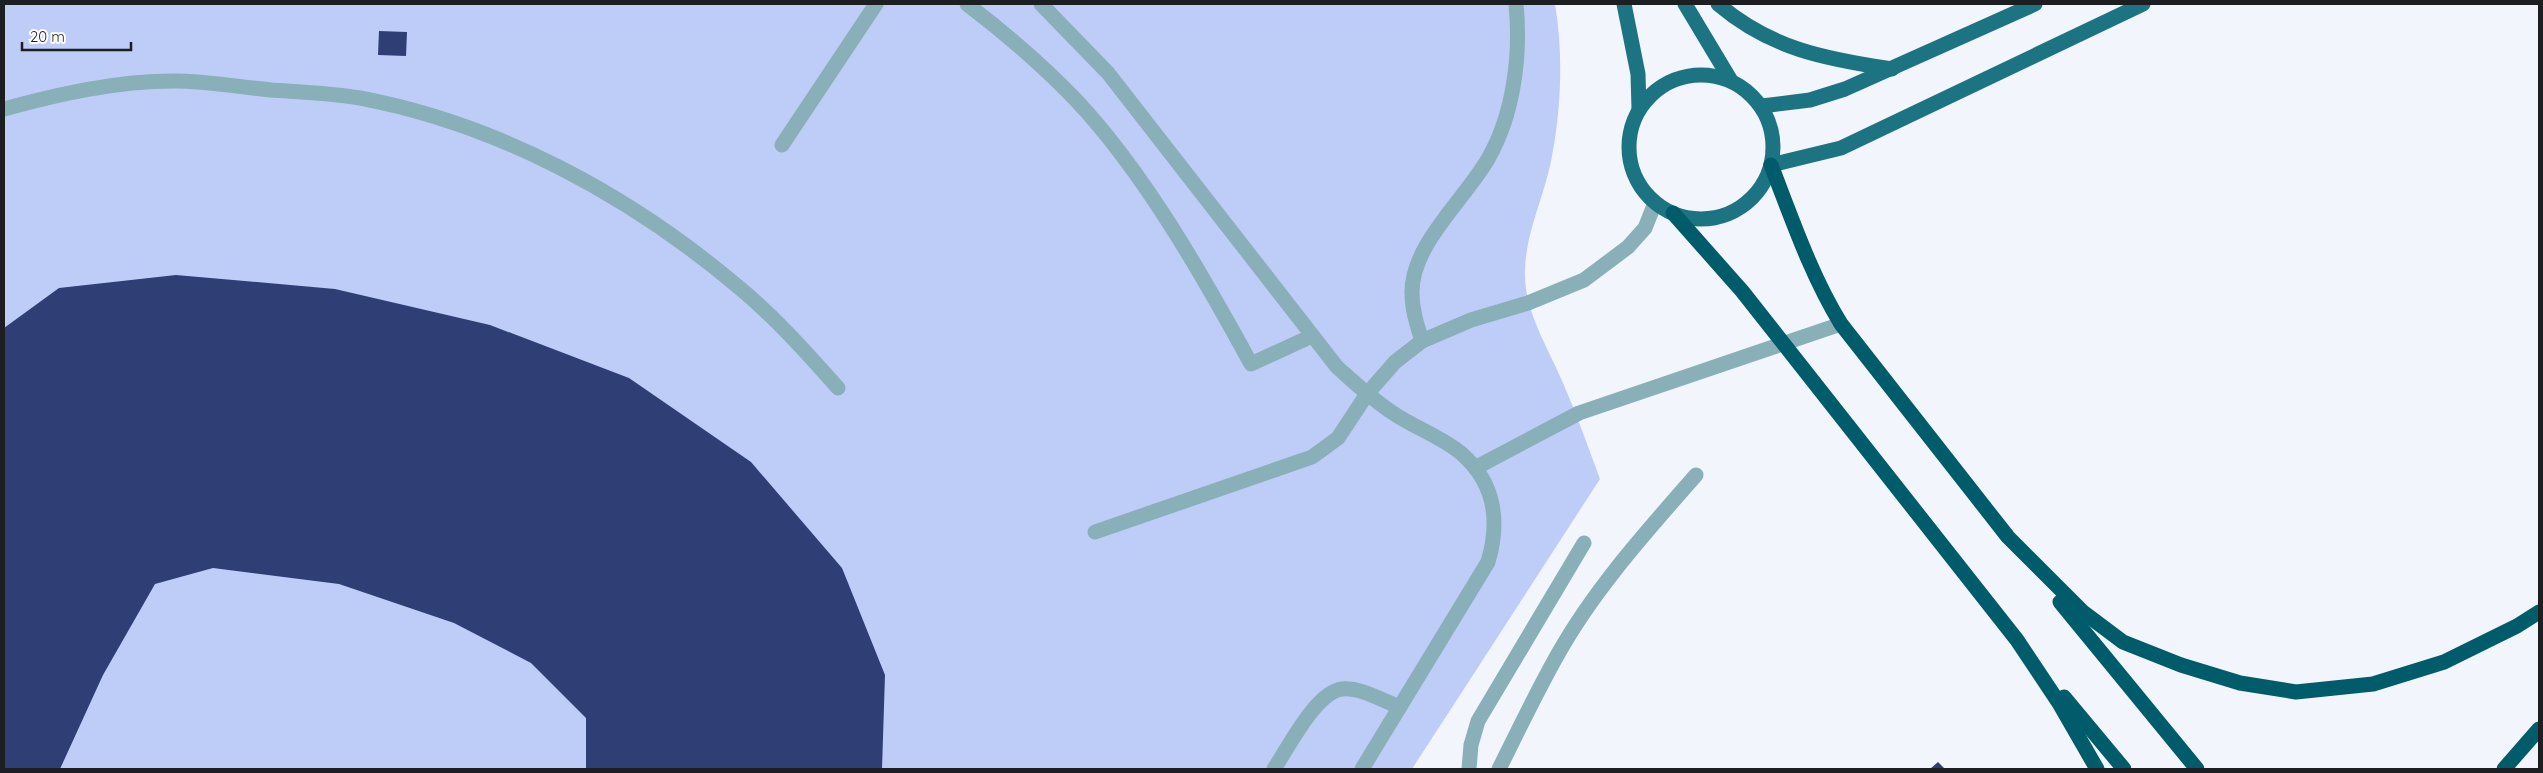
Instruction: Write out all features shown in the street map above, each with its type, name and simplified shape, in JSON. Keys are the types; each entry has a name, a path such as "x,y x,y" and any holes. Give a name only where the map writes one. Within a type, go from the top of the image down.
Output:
{"highway":[{"path":"1771,165 1824,297 1841,324 2008,538 2197,769"},
{"path":"1673,213 1742,291 2017,640 2124,769"},
{"path":"2008,538 2082,612 2123,642 2181,665 2240,683 2296,692 2373,684 2444,662 2517,626 2539,612"},
{"path":"2017,640 2059,703 2097,769"},
{"path":"2504,769 2539,729"}],"main road":[{"path":"1624,4 1638,74 1639,109"},
{"path":"1685,4 1730,80"},
{"path":"1718,4 1735,18 1783,44 1834,61 1893,69"},
{"path":"1762,106 1810,100 1845,89 2035,4"},
{"path":"1771,165 1840,148 2143,4"},
{"path":"1709,74 1730,80 1747,91 1762,106 1771,124 1774,144 1771,165 1764,184 1751,200 1733,212 1714,218 1693,219 1673,213 1655,203 1641,188 1632,169 1628,148 1630,135 1639,109 1652,93 1669,82 1689,75 1709,74"}],"street":[{"path":"782,145 876,4"},
{"path":"967,4 1026,52 1076,100 1121,156 1184,249 1251,364 1312,336"},
{"path":"1041,4 1108,73 1290,304 1312,336 1338,366 1367,394 1418,429 1461,454 1475,468 1485,484 1493,509 1494,543 1488,562 1362,769"},
{"path":"1422,341 1413,310 1412,291 1415,272 1432,239 1488,159 1502,125 1512,89 1517,51 1516,4"},
{"path":"4,109 54,96 114,85 174,81 359,98 428,115 495,139 560,168 630,207 682,242 738,286 790,335 838,388"},
{"path":"1095,532 1312,457 1338,438 1367,394 1395,362 1422,341 1471,320 1528,303 1584,280 1628,248 1645,228 1655,203"},
{"path":"1475,468 1579,414 1841,324"},
{"path":"1499,769 1558,653 1622,562 1696,475"},
{"path":"1468,769 1471,745 1478,720 1584,543"},
{"path":"1274,769 1317,705 1332,691 1344,689 1359,692 1400,707"}],"shaded area":[{"path":"4,4 1555,4 1560,45 1559,109 1549,170 1528,244 1525,284 1532,314 1578,419 1600,479 1412,769 4,769"}],"building":[{"path":"379,31 407,32 406,56 378,55"},
{"path":"176,275 335,289 490,325 629,378 751,462 842,568 885,675 882,769 586,769 586,718 531,663 454,623 339,584 213,568 155,584 103,675 60,769 4,769 4,328 59,288"},
{"path":"1938,762 1945,769 1930,769"}]}
